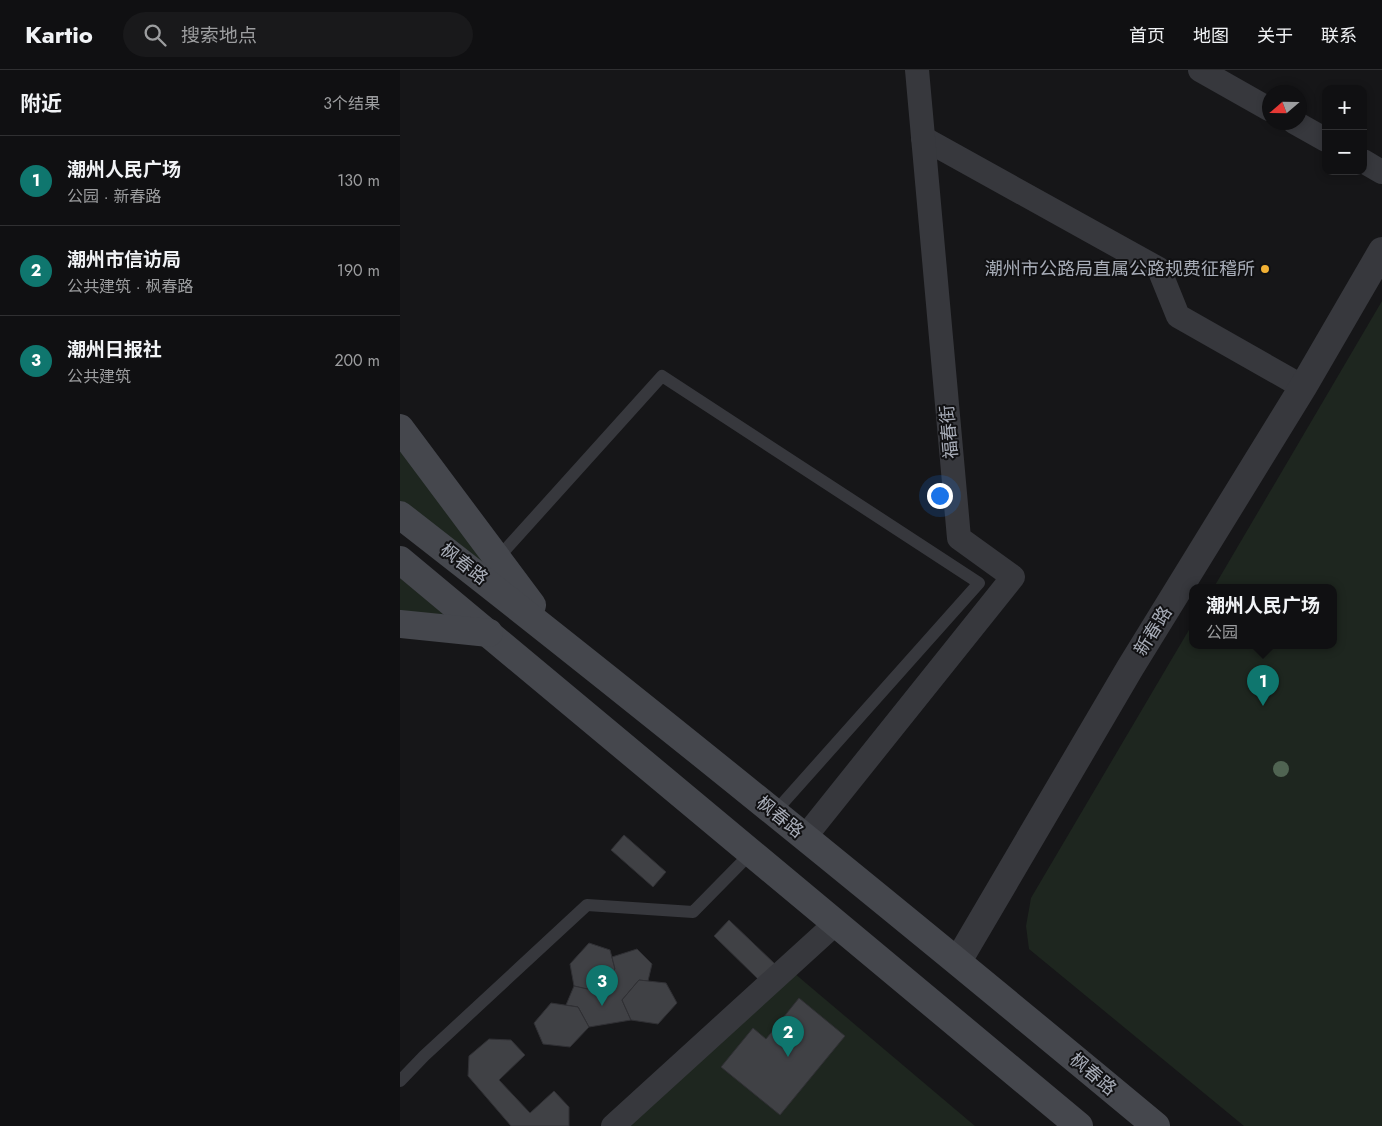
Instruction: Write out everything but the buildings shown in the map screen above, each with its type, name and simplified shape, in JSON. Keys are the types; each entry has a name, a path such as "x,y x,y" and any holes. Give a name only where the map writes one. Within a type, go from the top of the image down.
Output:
{"main road":[{"path":"400,428 552,633"},
{"name":"枫春路","path":"400,515 552,633 805,837 958,961 1156,1126"},
{"name":"枫春路","path":"400,560 1079,1126"},
{"path":"400,624 488,633"}],"street":[{"name":"福春街","path":"805,837 1013,576 959,538 917,70"},
{"path":"1200,70 1262,105"},
{"path":"1307,129 1322,138"},
{"path":"923,138 1159,269 1178,316 1303,387"},
{"path":"1367,163 1382,172"},
{"name":"新春路","path":"958,961 1130,668 1303,387 1382,251"},
{"path":"613,1126 836,923"}],"lane":[{"path":"497,559 662,376 979,583 774,813"},
{"path":"400,1081 424,1056 587,905 692,912 751,853"}],"shaded area":[{"path":"1382,301 1382,1126 1244,1126 1029,949 1026,926 1031,898 1189,630 1189,649 1337,649 1337,584 1216,584"},
{"path":"400,446 500,579 400,502"},
{"path":"400,578 453,622 400,610"},
{"path":"794,973 975,1126 628,1126"}],"place":[{"name":"潮州市公路局直属公路规费征稽所","path":"1265,269"},
{"name":"潮州人民广场","path":"1263,706"},
{"name":"潮州日报社","path":"602,1006"},
{"name":"潮州市信访局","path":"788,1057"}]}
